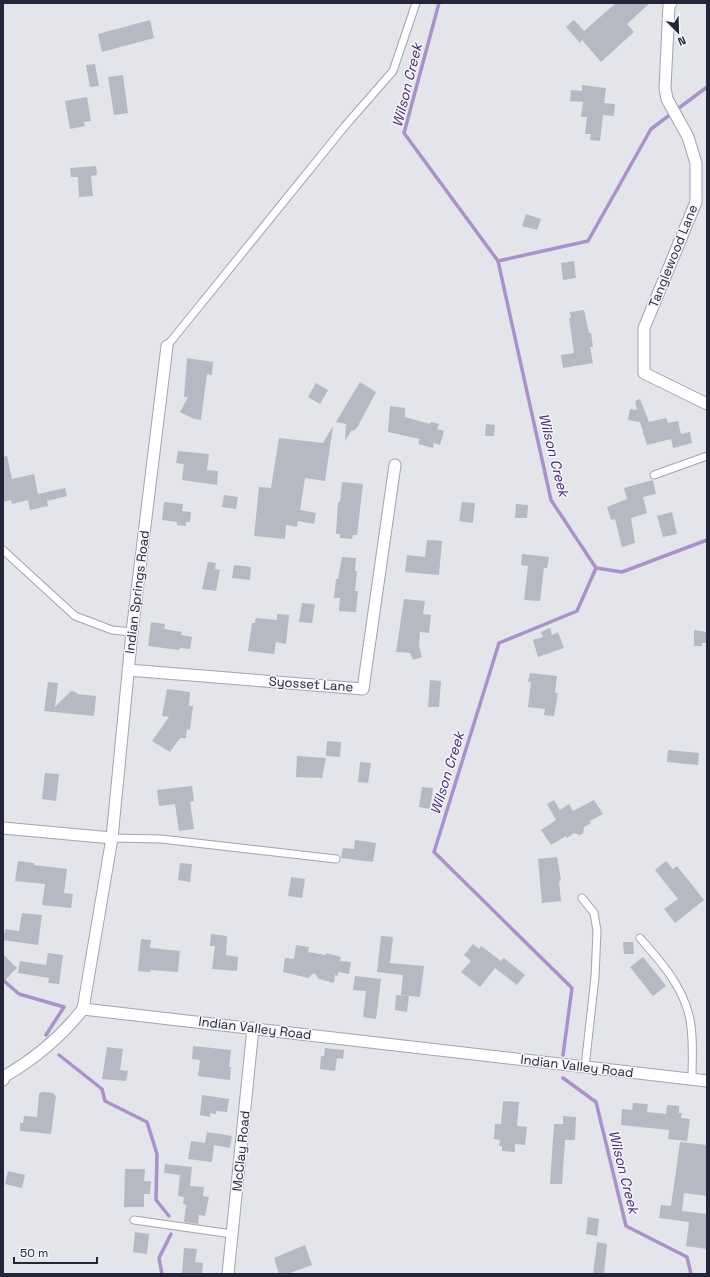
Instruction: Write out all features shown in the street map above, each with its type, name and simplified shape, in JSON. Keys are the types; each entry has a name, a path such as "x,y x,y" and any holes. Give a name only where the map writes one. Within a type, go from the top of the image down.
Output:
{"street":[{"name":"Tanglewood Lane","path":"670,4 664,88 667,99 688,136 696,163 696,202 644,328 644,372 707,404"},
{"name":"Indian Springs Road","path":"112,838 132,632 166,346"},
{"name":"Syosset Lane","path":"128,670 363,689 395,465"},
{"path":"3,828 112,838 83,1009 69,1027 49,1046 29,1062 5,1076 3,1080"},
{"name":"Indian Valley Road","path":"83,1009 707,1081"},
{"name":"McClay Road","path":"228,1274 253,1028"}],"lane":[{"path":"166,346 344,126 393,71 416,3"},
{"path":"654,475 707,456"},
{"path":"3,550 76,616 112,630 132,632"},
{"path":"112,838 161,839 336,859"},
{"path":"582,898 594,913 598,931 595,977 585,1067"},
{"path":"640,938 672,976 682,996 689,1016 692,1080"},
{"path":"134,1220 232,1234"}],"building":[{"path":"616,3 650,3 627,24 634,32 601,62 582,40 580,43 566,27 574,20 584,31"},
{"path":"150,20 154,38 102,52 98,34"},
{"path":"95,64 99,86 90,87 86,65"},
{"path":"123,75 128,113 114,115 108,77"},
{"path":"582,85 606,88 604,103 615,104 614,116 603,115 600,141 590,140 591,134 585,134 587,117 581,117 583,102 570,101 571,90 582,91"},
{"path":"87,97 91,121 84,122 85,126 70,129 65,101"},
{"path":"96,166 97,175 91,176 93,196 79,197 78,177 71,177 70,168"},
{"path":"526,214 541,219 537,230 522,226"},
{"path":"574,261 576,278 563,280 561,263"},
{"path":"584,310 589,333 591,333 593,347 590,347 593,363 563,368 561,355 574,353 569,318 571,318 570,312"},
{"path":"187,358 213,362 212,375 207,374 201,420 194,419 180,412 188,397 184,397"},
{"path":"360,382 376,392 358,426 354,431 352,430 345,441 346,424 336,422"},
{"path":"316,383 328,390 320,404 308,397"},
{"path":"640,399 649,422 666,418 668,423 678,421 681,434 690,432 692,443 673,448 671,439 647,445 640,422 628,420 630,409 637,410 635,401"},
{"path":"390,406 405,408 405,417 430,424 431,422 439,424 437,429 444,431 440,445 434,443 433,448 418,444 420,439 388,432"},
{"path":"486,424 495,425 494,436 485,436"},
{"path":"333,426 325,481 305,478 300,510 316,513 314,524 298,521 297,527 286,525 285,539 254,536 259,487 271,488 279,438 323,443"},
{"path":"178,451 209,454 207,470 218,471 217,485 182,480 184,464 176,463"},
{"path":"7,456 12,479 34,474 38,494 65,488 67,496 47,501 48,506 30,510 28,500 12,504 11,500 4,502 3,457"},
{"path":"653,480 656,494 643,497 647,513 631,518 635,543 622,547 615,519 611,520 607,507 627,499 624,488"},
{"path":"342,482 363,484 357,535 353,535 352,539 340,538 340,534 336,534 338,502 340,502"},
{"path":"224,495 238,497 236,509 222,507"},
{"path":"164,502 183,504 182,511 191,512 190,522 186,522 186,526 177,525 177,522 162,520"},
{"path":"462,502 475,503 473,523 459,521"},
{"path":"516,504 528,505 527,518 515,518"},
{"path":"672,512 677,534 663,537 657,516"},
{"path":"427,540 442,541 439,575 405,572 407,555 425,557"},
{"path":"522,554 549,557 547,568 544,568 540,601 524,600 528,566 521,565"},
{"path":"342,557 356,558 355,571 357,571 355,591 358,591 356,612 339,611 340,598 334,598 336,579 338,579"},
{"path":"208,562 216,563 215,569 220,570 216,591 202,589"},
{"path":"234,565 251,567 250,580 232,578"},
{"path":"404,599 425,601 423,614 431,615 429,633 420,632 419,646 422,657 413,660 410,653 396,652"},
{"path":"302,603 315,604 312,623 299,622"},
{"path":"277,614 289,615 286,644 276,642 274,654 248,651 252,623 255,623 256,618 277,620"},
{"path":"151,622 165,624 164,629 182,632 181,635 192,637 190,649 180,648 179,650 148,646"},
{"path":"550,628 552,635 558,632 564,648 538,657 533,640 543,637 541,632"},
{"path":"694,630 706,632 706,643 702,643 702,646 694,646"},
{"path":"530,673 557,676 555,693 558,693 554,716 544,715 545,709 528,707 531,682 528,682"},
{"path":"430,680 441,681 439,707 428,707"},
{"path":"48,682 58,683 55,707 71,691 76,692 77,694 96,696 94,716 44,711"},
{"path":"167,689 190,692 189,706 193,706 190,730 187,729 186,738 180,738 170,752 152,741 169,717 162,716"},
{"path":"327,741 341,742 340,757 326,756"},
{"path":"668,750 699,753 698,765 667,762"},
{"path":"297,756 326,758 322,778 296,777"},
{"path":"360,762 371,763 368,783 358,782"},
{"path":"45,773 59,774 56,801 42,799"},
{"path":"192,786 194,801 190,802 194,829 179,831 175,804 159,806 157,790"},
{"path":"422,787 433,788 430,809 419,807"},
{"path":"554,800 560,810 569,804 573,811 594,800 603,814 590,821 591,823 584,827 583,833 580,835 574,833 551,845 541,830 556,820 547,804"},
{"path":"355,840 376,843 373,862 341,858 343,848 354,849"},
{"path":"557,857 561,880 559,882 561,901 542,903 538,859"},
{"path":"18,861 34,863 34,865 67,869 64,893 73,894 71,908 42,905 45,884 15,881"},
{"path":"666,861 673,869 677,866 704,900 675,923 664,909 678,899 655,870"},
{"path":"180,863 192,864 190,882 178,880"},
{"path":"291,877 305,879 302,898 288,896"},
{"path":"22,913 42,915 38,945 3,940 5,929 19,931"},
{"path":"211,934 227,936 226,955 238,957 237,971 212,969 215,946 210,946"},
{"path":"381,936 393,937 390,963 424,966 420,997 401,995 403,975 377,972"},
{"path":"141,939 151,940 150,948 180,951 178,972 150,970 150,972 138,971"},
{"path":"623,942 633,942 634,954 624,954"},
{"path":"473,944 479,949 481,946 501,961 504,958 525,975 517,985 495,968 480,987 461,972 471,961 464,955"},
{"path":"296,945 309,947 308,952 326,955 326,953 341,957 340,961 351,962 349,974 338,972 338,976 335,975 334,983 319,979 314,973 308,978 283,972 285,958 294,959"},
{"path":"48,953 63,955 59,984 48,983 49,978 18,973 20,961 46,965"},
{"path":"3,954 17,968 3,982"},
{"path":"643,957 666,986 653,996 630,967"},
{"path":"355,976 381,979 376,1019 363,1017 366,991 353,990"},
{"path":"396,995 409,996 407,1012 395,1010"},
{"path":"193,1046 231,1050 229,1067 231,1067 230,1080 198,1076 200,1060 192,1059"},
{"path":"107,1047 123,1049 120,1070 128,1071 126,1081 102,1079"},
{"path":"325,1048 344,1050 343,1059 337,1058 335,1071 320,1069 321,1056 324,1056"},
{"path":"39,1093 53,1093 56,1096 51,1134 20,1131 20,1123 23,1123 24,1116 37,1117"},
{"path":"202,1095 229,1099 227,1112 216,1111 216,1114 210,1113 210,1117 200,1115"},
{"path":"503,1101 519,1102 517,1126 527,1127 525,1145 515,1144 515,1152 502,1151 502,1146 499,1146 500,1140 494,1139 495,1124 501,1124"},
{"path":"633,1103 648,1104 647,1112 666,1114 667,1105 679,1106 679,1113 682,1113 681,1118 690,1119 687,1141 668,1139 669,1130 621,1125 622,1109 632,1110"},
{"path":"563,1116 576,1117 575,1140 565,1140 562,1184 550,1184 554,1124 563,1124"},
{"path":"207,1132 232,1136 230,1148 214,1145 212,1162 188,1159 191,1141 205,1143"},
{"path":"680,1142 707,1145 707,1196 684,1193 682,1211 707,1214 707,1249 686,1246 689,1222 659,1218 661,1205 671,1206"},
{"path":"165,1164 192,1167 190,1186 204,1187 203,1196 209,1197 205,1216 199,1215 198,1224 184,1222 186,1205 183,1204 184,1197 178,1196 180,1175 164,1173"},
{"path":"125,1169 145,1169 144,1181 151,1181 150,1194 144,1194 144,1207 124,1207"},
{"path":"8,1171 25,1175 22,1188 5,1184"},
{"path":"588,1217 599,1219 597,1236 586,1234"},
{"path":"135,1232 149,1234 147,1254 133,1252"},
{"path":"597,1242 607,1244 604,1274 593,1274"},
{"path":"305,1245 312,1265 287,1274 279,1274 274,1258"},
{"path":"184,1248 197,1249 195,1262 203,1263 202,1274 182,1274"}],"waterway":[{"name":"Wilson Creek","path":"439,3 404,133 498,261 551,500 596,568 577,611 499,643 434,852 572,988 563,1055"},
{"path":"498,261 588,241 651,129 707,87"},
{"path":"596,568 622,572 707,540"},
{"path":"3,980 19,994 64,1007 46,1035"},
{"path":"59,1055 102,1089 105,1101 147,1122 157,1154 156,1200 169,1216"},
{"name":"Wilson Creek","path":"563,1078 596,1102 626,1226 687,1257 691,1274"},
{"path":"162,1274 159,1258 171,1234"}]}
